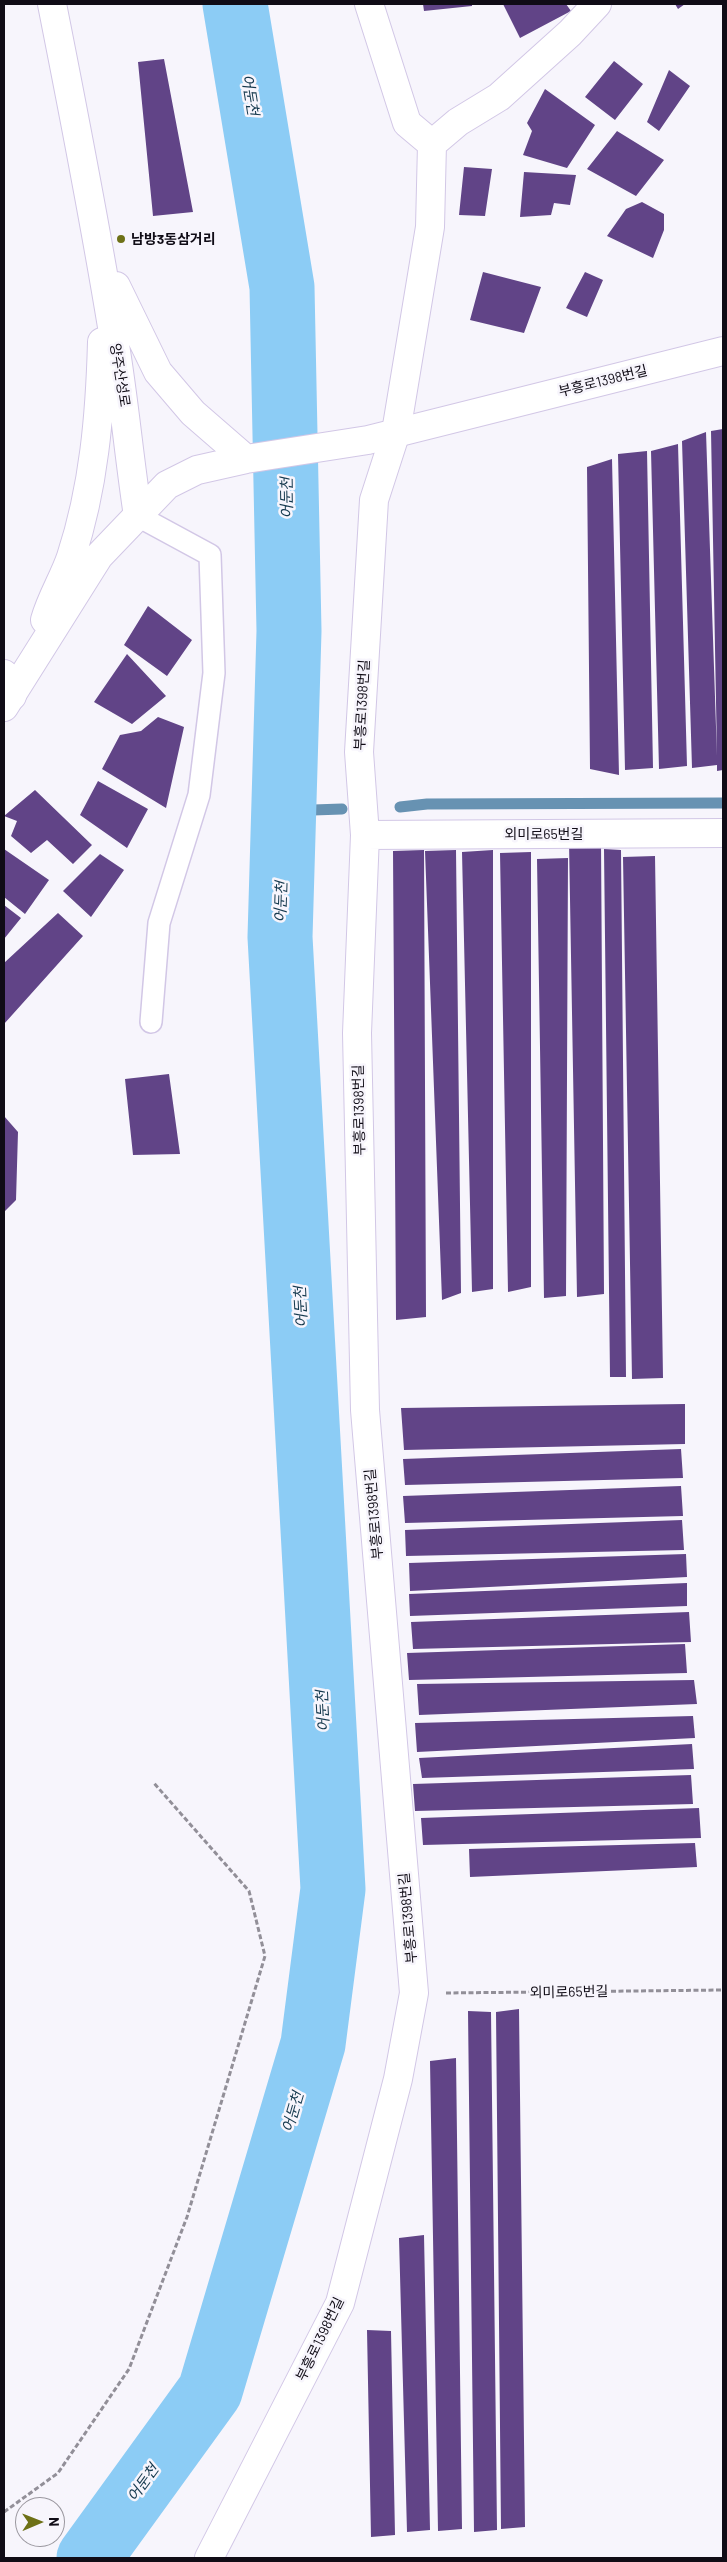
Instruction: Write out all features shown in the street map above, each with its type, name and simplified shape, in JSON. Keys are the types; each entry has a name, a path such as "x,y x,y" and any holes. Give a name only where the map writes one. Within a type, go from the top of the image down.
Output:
{"street":[{"name":"양주산성로","path":"52,4 98,243 126,415 138,516"},
{"path":"369,4 407,123 432,144 458,122 499,97 570,33 597,4"},
{"name":"부흥로1398번길","path":"209,2558 340,2303 398,2079 414,1993 365,1410 357,1033 365,835 359,752 374,500 396,432 430,227 432,144"},
{"path":"98,243 128,314 158,372 193,412 246,459"},
{"path":"31,665 50,600 71,558 92,480 101,388 102,326 98,243"},
{"name":"부흥로1398번길","path":"138,516 167,485 197,470 246,459 368,440 723,351"},
{"path":"7,692 31,665 99,556 138,516"},
{"name":"외미로65번길","path":"365,835 723,833"}],"lane":[{"path":"138,516 210,556 214,673 199,795 159,923 151,1022"}],"path":[{"path":"4,2512 58,2473 129,2369 187,2217 265,1956 249,1891 153,1782"},
{"name":"외미로65번길","path":"414,1993 723,1990"}],"building":[{"path":"423,4 472,4 472,6 424,11"},
{"path":"503,4 566,4 571,11 520,38"},
{"path":"675,4 685,4 678,9"},
{"path":"164,59 193,212 153,216 138,62"},
{"path":"614,61 643,84 615,120 585,97"},
{"path":"669,70 690,86 659,131 647,122"},
{"path":"545,89 595,125 567,168 523,155 532,131 527,123"},
{"path":"617,131 664,160 636,196 587,169"},
{"path":"464,167 492,169 485,216 459,215"},
{"path":"524,172 576,175 570,205 554,203 551,215 520,217"},
{"path":"642,202 664,214 664,230 653,258 607,236 626,209"},
{"path":"483,272 541,287 524,333 470,320"},
{"path":"585,272 603,280 587,317 566,308"},
{"path":"723,429 723,770 717,771 717,765 692,768 682,441 706,432 717,756 711,431"},
{"path":"678,444 687,766 659,769 651,451"},
{"path":"647,451 653,768 625,770 618,454"},
{"path":"612,459 619,775 590,769 587,467"},
{"path":"148,606 192,640 167,676 124,645"},
{"path":"127,654 166,696 132,724 94,702"},
{"path":"158,717 184,727 166,808 102,769 120,735 141,731"},
{"path":"98,781 148,809 127,848 80,815"},
{"path":"35,790 92,845 73,864 47,840 31,853 11,836 17,821 4,816"},
{"path":"601,841 604,1294 577,1297 569,842"},
{"path":"4,849 49,880 25,914 4,897"},
{"path":"604,849 621,850 626,1377 610,1377"},
{"path":"424,850 426,1317 396,1320 393,851"},
{"path":"456,850 461,1293 442,1300 425,851"},
{"path":"493,850 493,1289 472,1292 462,852"},
{"path":"531,852 531,1287 508,1292 500,853"},
{"path":"100,854 124,870 91,917 63,891"},
{"path":"655,856 663,1378 632,1379 623,857"},
{"path":"568,858 566,1296 544,1298 537,859"},
{"path":"4,905 21,918 4,939"},
{"path":"58,913 83,936 4,1024 4,963"},
{"path":"169,1074 180,1154 133,1155 125,1079"},
{"path":"4,1116 18,1132 16,1200 4,1212"},
{"path":"685,1404 685,1444 404,1450 401,1408"},
{"path":"681,1449 683,1478 405,1485 403,1459"},
{"path":"681,1486 683,1516 405,1523 403,1496"},
{"path":"682,1520 684,1550 406,1556 405,1530"},
{"path":"686,1554 687,1577 410,1591 409,1563"},
{"path":"687,1583 687,1606 410,1616 409,1594"},
{"path":"689,1612 691,1642 413,1649 411,1622"},
{"path":"685,1644 687,1673 409,1680 407,1653"},
{"path":"694,1680 697,1704 419,1715 417,1684"},
{"path":"693,1716 695,1738 417,1752 415,1723"},
{"path":"692,1744 694,1769 422,1778 419,1758"},
{"path":"691,1775 693,1804 415,1811 413,1784"},
{"path":"699,1808 701,1838 423,1845 421,1818"},
{"path":"695,1843 697,1867 470,1877 469,1849"},
{"path":"519,2009 525,2527 501,2529 496,2012"},
{"path":"468,2011 491,2012 497,2530 474,2532"},
{"path":"456,2058 462,2529 438,2531 430,2061"},
{"path":"424,2235 430,2530 407,2532 399,2238"},
{"path":"367,2330 391,2331 395,2535 371,2537"}],"waterway":[{"name":"어둔천","path":"89,2558 210,2391 313,2044 333,1889 280,937 289,631 282,287 235,4"},
{"path":"400,807 427,804 723,803"},
{"path":"284,811 342,809"}],"place":[{"name":"남방3동삼거리","path":"121,239"}]}
